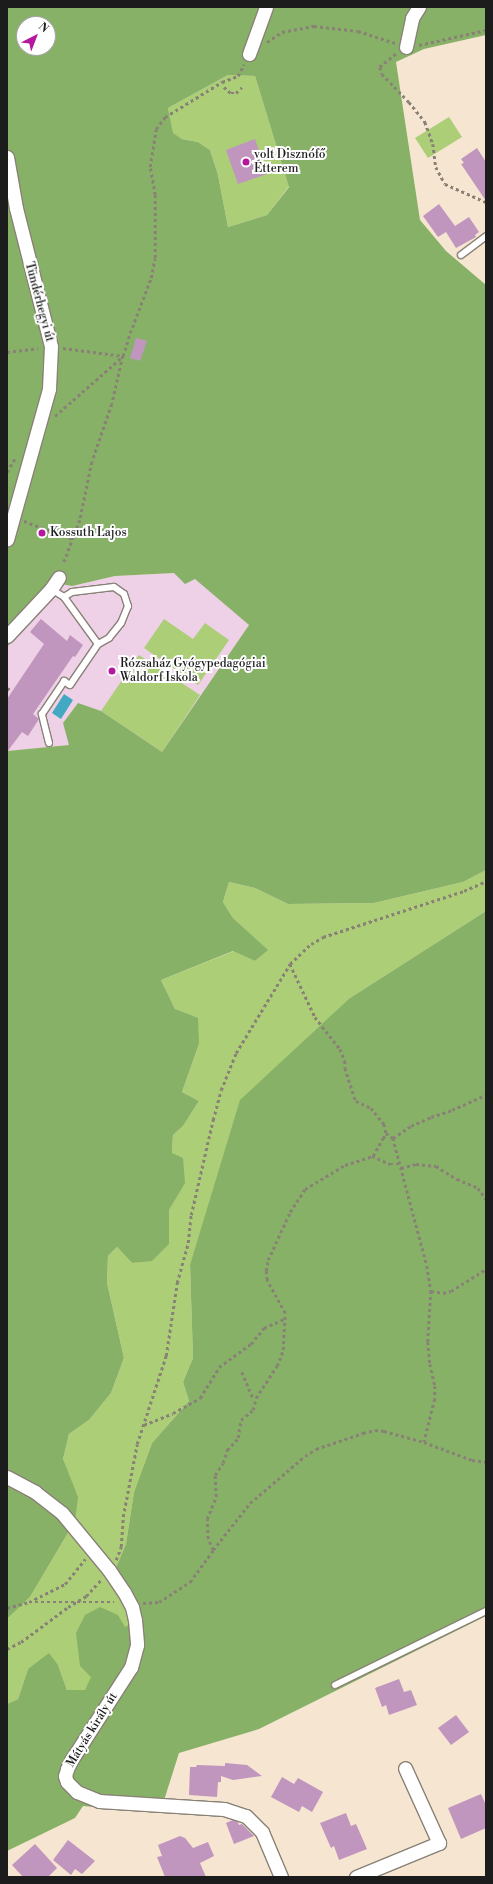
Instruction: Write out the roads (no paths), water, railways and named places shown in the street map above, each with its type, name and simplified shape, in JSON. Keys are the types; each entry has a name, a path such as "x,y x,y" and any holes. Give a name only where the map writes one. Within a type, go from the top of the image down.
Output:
{"street":[{"path":"249,54 266,7"},
{"path":"406,47 412,18 418,7"},
{"name":"Tündérhegyi út","path":"7,157 16,208 51,346 48,389 7,539"},
{"path":"7,636 51,589 59,577"},
{"name":"Mátyás király út","path":"7,1477 35,1492 62,1513 109,1570 130,1603 136,1632 135,1657 125,1679 67,1769 65,1776 67,1782 77,1792 100,1801 224,1809 246,1816 262,1832 281,1877"},
{"path":"356,1877 438,1842 405,1768"}],"lane":[{"path":"461,255 486,236"},
{"path":"49,743 42,714 64,681 70,685 98,644 109,638 121,623 128,606 124,594 114,587 72,592 64,597"},
{"path":"51,589 64,597 98,644"},
{"path":"336,1685 486,1611"}],"water":[{"path":"64,694 73,700 61,719 52,713"}],"place":[{"name":"volt Disznófő Étterem","path":"246,162"},
{"name":"Kossuth Lajos","path":"42,533"},
{"name":"Rózsaház Gyógypedagógiai Waldorf Iskola","path":"112,671"}]}
